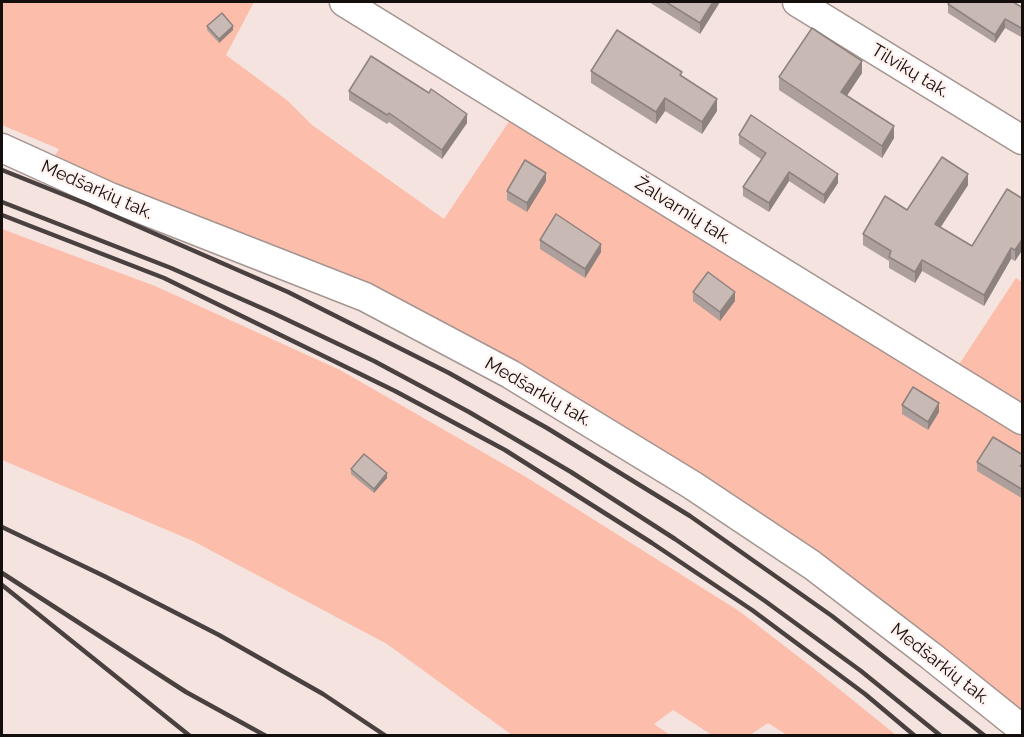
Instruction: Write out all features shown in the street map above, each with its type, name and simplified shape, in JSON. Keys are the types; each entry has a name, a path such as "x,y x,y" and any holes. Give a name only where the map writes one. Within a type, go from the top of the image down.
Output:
{"street":[{"name":"Žalvarnių tak.","path":"344,2 1023,420"},
{"name":"Tilvikų tak.","path":"797,2 1023,140"},
{"name":"Medšarkių tak.","path":"2,148 110,197 365,297 510,374 692,484 812,565 1023,729"}],"shaded area":[{"path":"2,2 254,2 226,55 288,101 312,125 444,219 510,120 1022,424 1022,715 483,347 50,164 59,149 2,125"},
{"path":"2,229 155,286 340,370 526,477 739,611 896,735 787,735 768,723 750,735 712,735 673,710 654,724 670,735 512,735 387,644 193,541 2,460"},
{"path":"1016,278 1022,282 1022,409 956,369"}],"building":[{"path":"666,2 713,2 700,23"},
{"path":"950,2 1013,2 1023,8 1023,29 1005,19 995,35 948,4"},
{"path":"222,13 233,26 219,39 207,26"},
{"path":"812,28 862,61 841,92 894,126 882,146 779,77"},
{"path":"617,30 682,72 680,75 717,99 702,122 665,98 656,112 591,71"},
{"path":"371,56 429,93 431,89 467,114 442,150 389,113 387,115 349,91"},
{"path":"751,115 838,174 824,195 789,172 769,203 743,187 766,153 739,135"},
{"path":"942,157 968,174 935,224 972,246 1007,189 1023,199 1023,238 1015,250 1011,248 984,295 922,260 915,272 889,257 891,251 863,234 885,196 907,210"},
{"path":"525,160 546,173 527,203 507,191"},
{"path":"556,214 601,244 585,269 540,240"},
{"path":"708,272 735,292 720,312 693,292"},
{"path":"913,387 939,403 928,422 902,405"},
{"path":"993,437 1023,455 1023,463 1020,466 1023,468 1023,490 977,462"},
{"path":"364,454 387,473 374,489 351,469"}],"railway":[{"path":"2,170 87,204 288,292 449,373 547,428 690,516 832,616 985,736"},
{"path":"2,202 171,268 273,313 374,361 469,412 571,472 675,539 861,671 941,736"},
{"path":"2,215 164,278 395,391 505,450 652,543 752,610 865,694 915,736"},
{"path":"2,527 219,635 323,694 386,736"},
{"path":"2,573 186,692 266,736"},
{"path":"2,585 190,736"}]}
